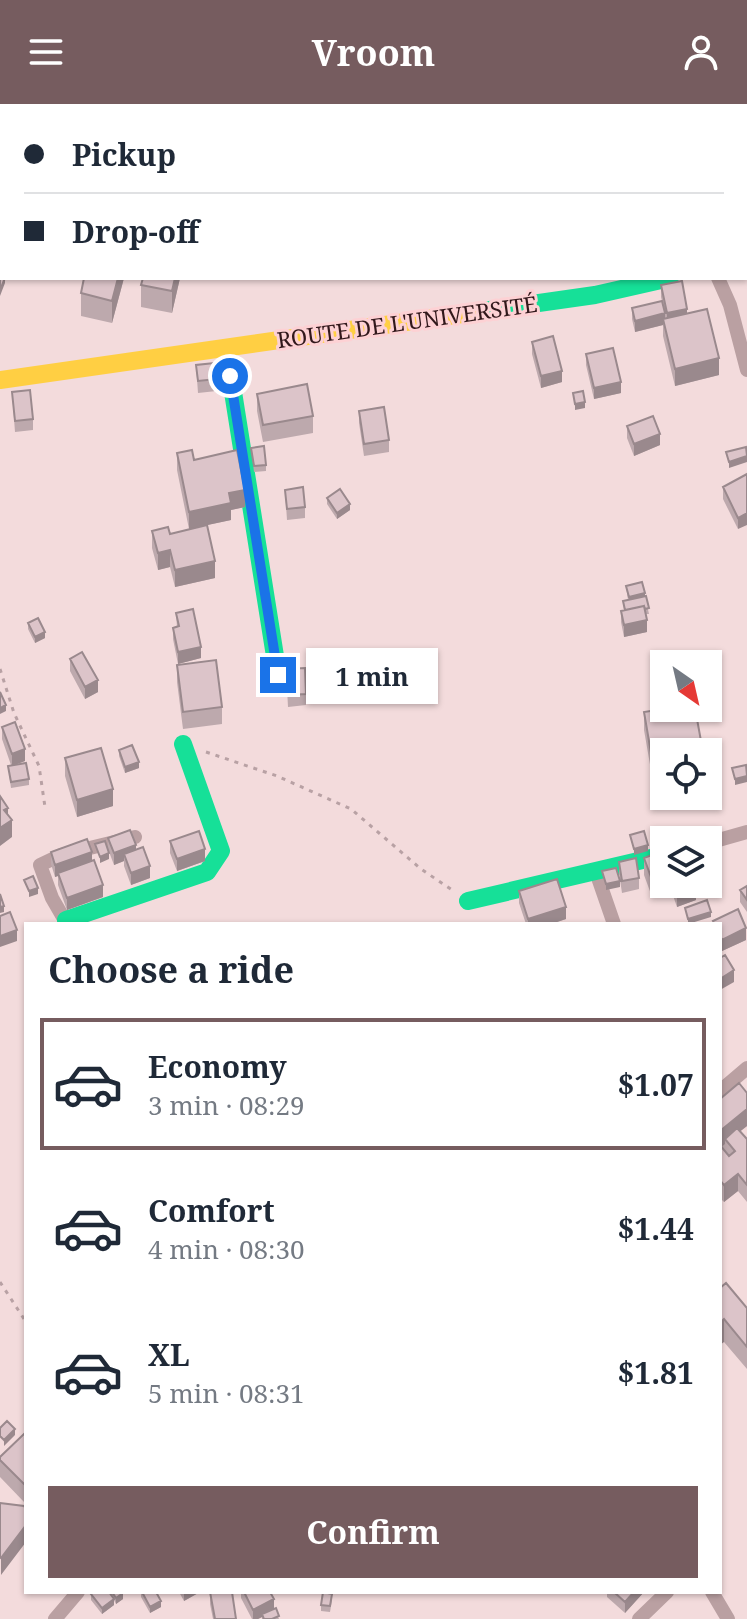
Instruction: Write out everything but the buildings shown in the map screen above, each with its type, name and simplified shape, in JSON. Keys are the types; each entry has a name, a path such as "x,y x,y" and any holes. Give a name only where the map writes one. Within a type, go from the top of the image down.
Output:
{"street":[{"name":"ROUTE DE L'UNIVERSITÉ","path":"0,380 595,295 661,280"},
{"path":"719,280 730,305 747,370"},
{"path":"226,348 278,675"},
{"path":"135,837 61,855 40,865 52,898 66,922 207,872 221,851 183,744"},
{"path":"722,839 747,832"},
{"path":"468,901 650,858"},
{"path":"596,872 613,922"},
{"path":"722,1089 747,1068"},
{"path":"55,1619 76,1594"},
{"path":"639,1619 665,1594"},
{"path":"713,1594 728,1619"}],"path":[{"path":"0,669 14,713 39,766 45,807"},
{"path":"183,744 277,776 351,809 421,869 468,901"},
{"path":"0,1282 24,1319"}],"traffic: fast":[{"path":"476,312 595,295 661,280"},
{"path":"226,348 278,675"},
{"path":"66,920 207,872 221,851 183,744"},
{"path":"468,901 650,858"}],"traffic: slow":[{"path":"0,380 476,312"}],"route":[{"path":"230,376 278,675"}]}
